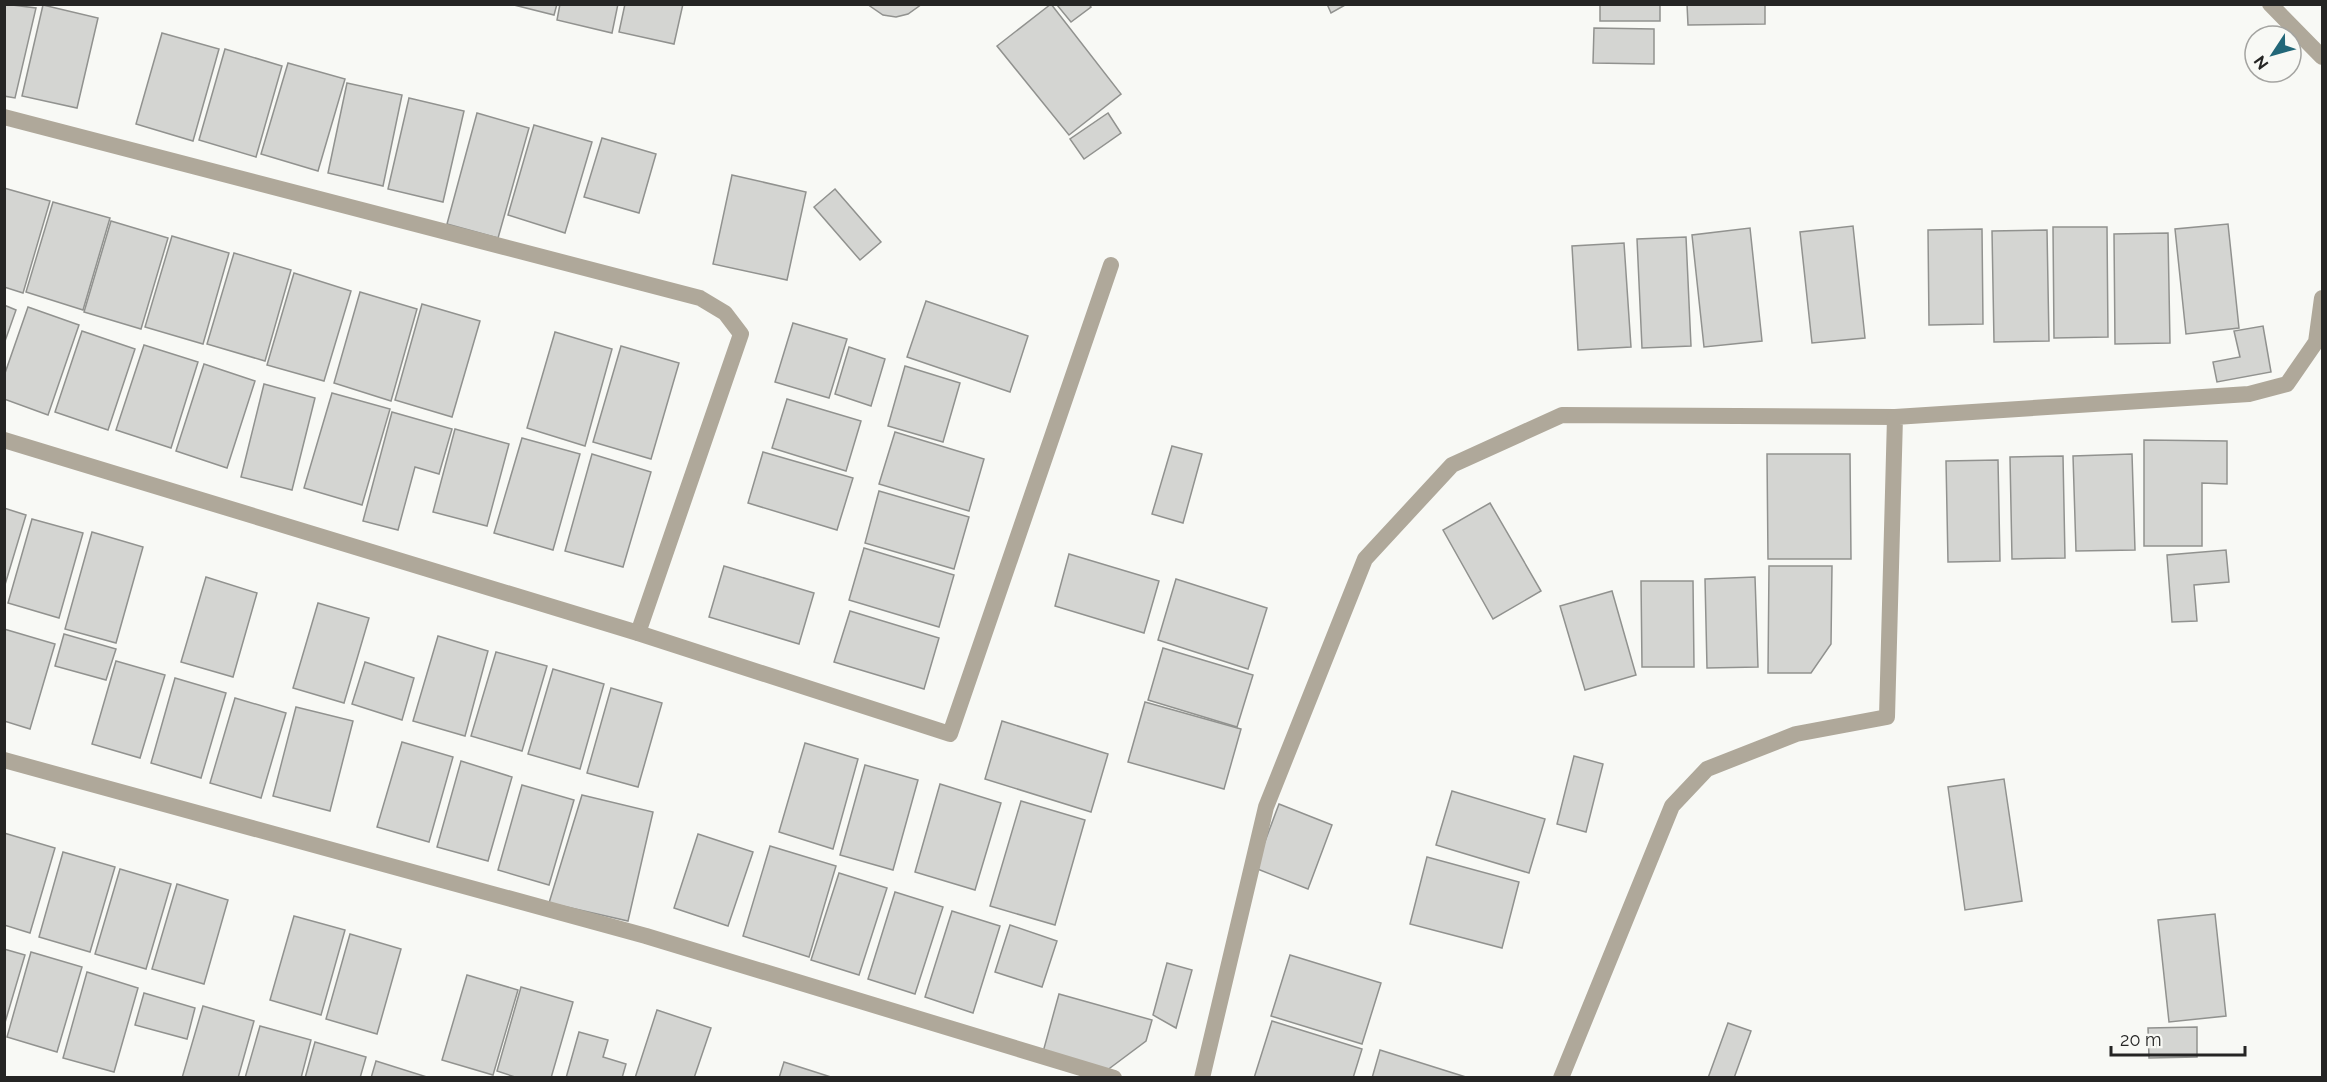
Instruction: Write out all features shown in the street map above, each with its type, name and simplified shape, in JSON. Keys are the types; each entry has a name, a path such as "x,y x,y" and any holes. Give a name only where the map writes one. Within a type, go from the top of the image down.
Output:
{"street":[{"path":"2271,4 2322,57"},
{"path":"4,117 700,298 725,313 741,334 638,633"},
{"path":"4,440 638,633 950,734 1110,265"},
{"path":"1202,1077 1266,807 1365,559 1452,465 1562,415 1895,417 2249,394 2288,384 2316,342 2322,298"},
{"path":"1561,1077 1672,806 1707,769 1796,734 1887,717 1895,417"},
{"path":"4,760 646,936 1114,1077"}],"building":[{"path":"4,4 36,8 15,98 4,96"},
{"path":"510,4 557,4 554,15"},
{"path":"560,4 618,4 612,33 557,20"},
{"path":"625,4 683,4 674,44 619,32"},
{"path":"867,4 922,4 908,14 896,17 883,15"},
{"path":"1051,4 1121,94 1069,135 997,46"},
{"path":"1089,4 1091,7 1071,22 1057,5"},
{"path":"1327,4 1347,4 1331,13"},
{"path":"1600,4 1660,4 1660,21 1600,21"},
{"path":"1687,4 1765,4 1765,24 1688,25"},
{"path":"43,5 98,18 77,108 22,96"},
{"path":"1594,28 1654,29 1654,64 1593,63"},
{"path":"162,33 219,49 193,141 136,124"},
{"path":"225,49 282,66 256,157 199,140"},
{"path":"288,63 345,79 318,171 261,154"},
{"path":"347,83 402,95 383,186 328,173"},
{"path":"409,98 464,111 443,202 388,189"},
{"path":"477,113 529,128 498,238 447,224"},
{"path":"1108,113 1121,133 1084,159 1070,139"},
{"path":"534,125 592,142 565,233 508,215"},
{"path":"602,138 656,154 639,213 584,197"},
{"path":"732,175 806,192 787,280 713,264"},
{"path":"4,188 50,201 23,293 4,287"},
{"path":"835,189 881,242 860,260 814,207"},
{"path":"53,202 110,218 83,310 26,292"},
{"path":"111,221 168,238 141,329 84,312"},
{"path":"2228,224 2239,328 2186,334 2175,229"},
{"path":"1853,226 1865,338 1812,343 1800,232"},
{"path":"2053,227 2107,227 2108,337 2054,338"},
{"path":"1750,228 1762,341 1704,347 1692,235"},
{"path":"1982,229 1983,324 1929,325 1928,230"},
{"path":"2047,230 2049,341 1994,342 1992,231"},
{"path":"2168,233 2170,343 2115,344 2114,234"},
{"path":"172,236 229,253 203,344 145,327"},
{"path":"1686,237 1691,346 1642,348 1637,239"},
{"path":"1624,243 1631,347 1578,350 1572,246"},
{"path":"234,253 291,270 265,361 207,344"},
{"path":"294,273 351,291 324,381 267,365"},
{"path":"360,292 417,309 391,401 334,383"},
{"path":"926,301 1028,336 1010,392 907,357"},
{"path":"422,304 480,321 452,417 395,400"},
{"path":"4,305 16,310 4,344"},
{"path":"28,307 79,325 48,415 4,399 4,376"},
{"path":"793,323 847,339 829,398 775,382"},
{"path":"2263,326 2271,372 2217,382 2213,362 2240,357 2234,331"},
{"path":"82,331 135,349 108,430 55,412"},
{"path":"555,332 612,349 585,446 527,428"},
{"path":"144,345 198,362 171,448 116,430"},
{"path":"621,346 679,363 651,459 593,442"},
{"path":"849,347 885,359 871,406 835,394"},
{"path":"204,364 255,381 227,468 176,451"},
{"path":"905,366 960,383 943,442 888,426"},
{"path":"264,384 315,398 292,490 241,477"},
{"path":"332,393 390,409 362,505 304,488"},
{"path":"787,399 861,421 846,471 772,448"},
{"path":"392,412 452,429 439,474 415,467 398,530 363,521"},
{"path":"455,429 509,444 487,526 433,512"},
{"path":"895,432 984,459 969,511 879,484"},
{"path":"522,438 580,454 553,550 494,533"},
{"path":"2144,440 2227,441 2227,484 2202,483 2202,546 2144,546"},
{"path":"1172,446 1202,454 1183,523 1152,514"},
{"path":"763,452 853,478 837,530 748,503"},
{"path":"592,454 651,472 623,567 565,551"},
{"path":"1767,454 1850,454 1851,559 1768,559"},
{"path":"2132,454 2135,550 2076,551 2073,456"},
{"path":"2063,456 2065,558 2012,559 2010,457"},
{"path":"1998,460 2000,561 1948,562 1946,461"},
{"path":"879,491 969,517 954,569 865,543"},
{"path":"1490,503 1541,591 1493,619 1443,530"},
{"path":"4,508 26,515 4,588"},
{"path":"32,519 83,533 59,618 8,603"},
{"path":"92,532 143,547 116,643 65,629"},
{"path":"864,548 954,575 939,627 849,600"},
{"path":"2226,550 2229,582 2194,585 2197,621 2172,622 2167,555"},
{"path":"1069,554 1159,581 1144,633 1055,606"},
{"path":"724,566 814,593 799,644 709,617"},
{"path":"1769,566 1832,566 1831,644 1811,673 1768,673"},
{"path":"206,577 257,593 233,677 181,662"},
{"path":"1755,577 1758,667 1707,668 1705,579"},
{"path":"1176,579 1267,608 1248,669 1158,640"},
{"path":"1641,581 1693,581 1694,667 1642,667"},
{"path":"1612,591 1636,675 1585,690 1560,606"},
{"path":"318,603 369,618 344,703 293,688"},
{"path":"850,611 939,638 924,689 834,662"},
{"path":"4,629 55,644 30,729 4,721"},
{"path":"64,634 116,649 106,680 55,666"},
{"path":"438,636 488,651 465,736 413,721"},
{"path":"1163,648 1253,675 1237,727 1148,700"},
{"path":"496,652 547,666 522,751 471,736"},
{"path":"116,661 165,675 140,758 92,744"},
{"path":"365,662 414,678 402,720 352,704"},
{"path":"553,669 604,684 580,769 528,754"},
{"path":"175,678 226,693 201,778 151,763"},
{"path":"611,688 662,703 638,787 587,773"},
{"path":"235,698 286,713 261,798 210,783"},
{"path":"1145,702 1241,729 1224,789 1128,762"},
{"path":"296,707 353,721 330,811 273,796"},
{"path":"1002,721 1108,754 1091,812 985,779"},
{"path":"402,742 453,757 429,842 377,827"},
{"path":"805,743 858,759 833,849 779,832"},
{"path":"1574,756 1603,764 1586,832 1557,824"},
{"path":"461,761 512,777 488,861 437,847"},
{"path":"865,765 918,780 893,870 840,855"},
{"path":"2004,779 2022,901 1965,910 1948,787"},
{"path":"940,784 1001,803 975,890 915,872"},
{"path":"522,785 574,800 549,885 498,870"},
{"path":"1452,791 1545,819 1529,873 1436,845"},
{"path":"582,795 653,812 628,921 549,903"},
{"path":"1021,801 1085,820 1055,925 990,906"},
{"path":"1279,804 1332,825 1308,889 1255,868"},
{"path":"4,833 55,848 30,933 4,925"},
{"path":"698,834 753,852 728,926 674,908"},
{"path":"770,846 836,866 809,957 743,936"},
{"path":"63,852 115,867 90,952 39,937"},
{"path":"1427,857 1519,882 1502,948 1410,924"},
{"path":"120,869 171,884 146,969 95,954"},
{"path":"839,873 887,888 859,975 811,960"},
{"path":"177,884 228,900 204,984 152,969"},
{"path":"895,892 943,907 915,994 868,979"},
{"path":"952,911 1000,926 973,1013 925,997"},
{"path":"2215,914 2226,1016 2169,1022 2158,920"},
{"path":"294,916 345,930 321,1015 270,1000"},
{"path":"1010,925 1057,941 1042,987 995,972"},
{"path":"350,934 401,949 377,1034 326,1019"},
{"path":"4,949 25,955 4,1026"},
{"path":"31,952 82,967 57,1052 7,1037"},
{"path":"1290,955 1381,983 1362,1044 1271,1016"},
{"path":"1167,963 1192,970 1176,1028 1153,1015"},
{"path":"87,972 138,988 114,1072 63,1058"},
{"path":"467,975 518,990 493,1075 442,1060"},
{"path":"521,987 573,1002 551,1078 518,1078 497,1071"},
{"path":"144,993 195,1008 187,1039 135,1025"},
{"path":"1059,994 1152,1020 1146,1041 1106,1071 1043,1052"},
{"path":"203,1006 254,1021 238,1078 182,1078"},
{"path":"657,1010 711,1028 694,1078 635,1078"},
{"path":"1272,1021 1362,1049 1353,1078 1254,1078"},
{"path":"1728,1023 1751,1031 1734,1078 1708,1078"},
{"path":"260,1026 311,1040 301,1078 245,1078"},
{"path":"2197,1027 2197,1057 2149,1058 2148,1028"},
{"path":"579,1032 608,1040 603,1057 626,1064 622,1078 566,1078"},
{"path":"315,1042 366,1057 360,1078 305,1078"},
{"path":"1380,1050 1469,1078 1372,1078"},
{"path":"376,1061 427,1077 427,1078 371,1078"},
{"path":"784,1062 834,1078 779,1078"}]}
